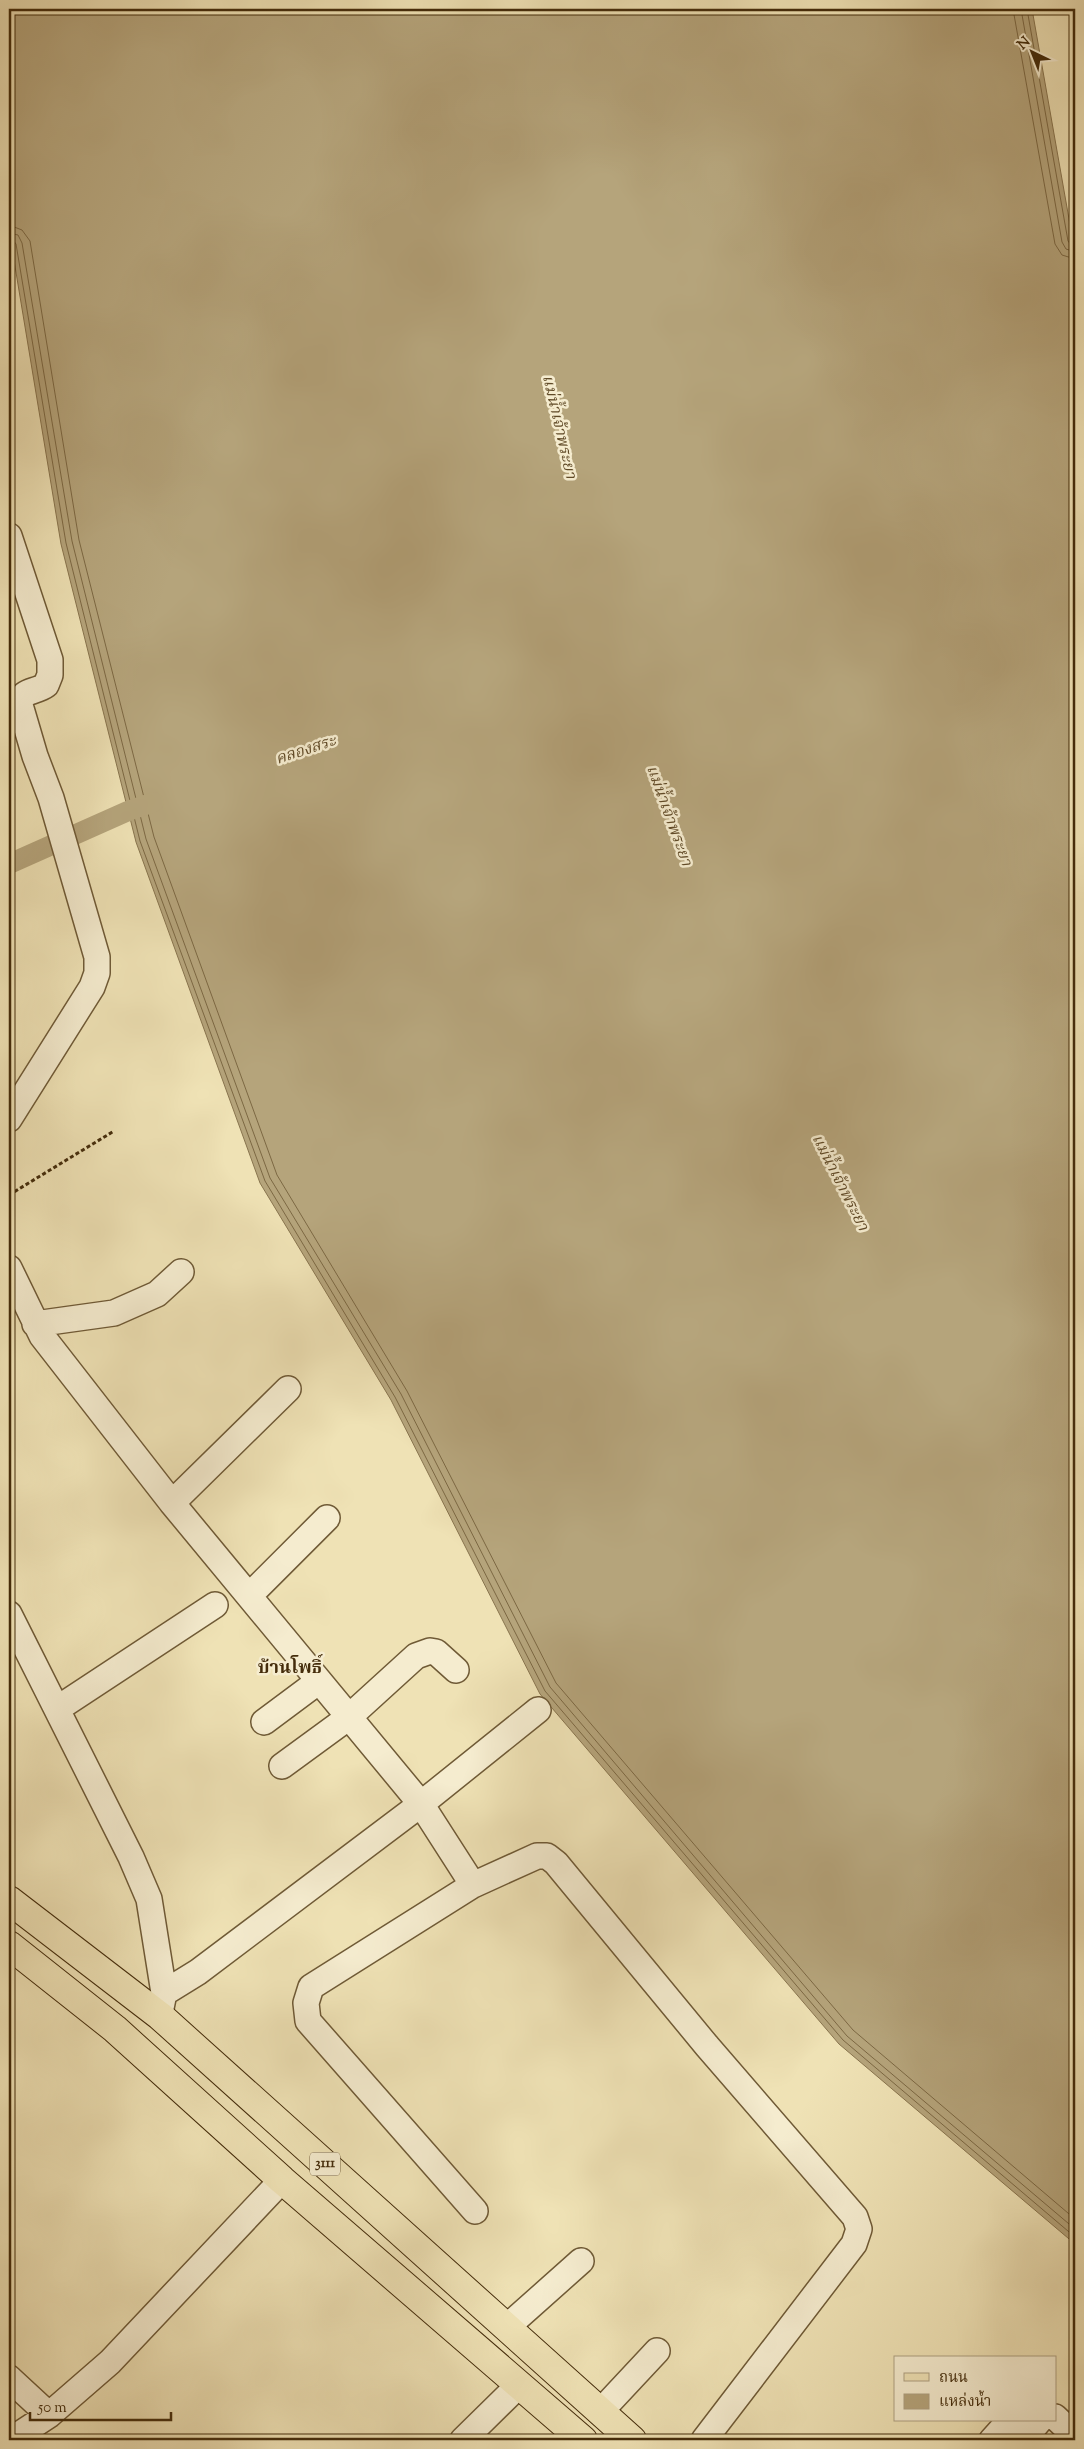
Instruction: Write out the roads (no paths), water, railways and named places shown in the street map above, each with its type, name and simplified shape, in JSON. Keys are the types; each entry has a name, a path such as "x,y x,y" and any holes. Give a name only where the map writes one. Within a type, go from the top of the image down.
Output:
{"main road":[{"name":"3111","path":"9,1900 162,2004 506,2327 632,2440"},
{"name":"3111","path":"9,1945 115,2028 282,2180 583,2440"}],"street":[{"path":"9,536 50,660 50,675 46,685 25,693 22,696 20,705 35,756 51,798 97,957 97,973 92,987 9,1119"},
{"path":"9,1268 42,1336 172,1503 421,1804 473,1885"},
{"path":"36,1324 114,1313 157,1294 181,1272"},
{"path":"172,1503 288,1389"},
{"path":"249,1596 327,1518"},
{"path":"57,1709 215,1605"},
{"path":"9,1614 131,1857 148,1899 162,2004"},
{"path":"282,1766 349,1717 416,1656 425,1652 436,1652 456,1670"},
{"path":"264,1722 319,1681"},
{"path":"162,2004 198,1972 421,1804 538,1710"},
{"path":"475,2211 308,2021 306,2003 311,1987 473,1885 537,1856 547,1856 556,1863 707,2046 855,2217 859,2229 854,2244 704,2440"},
{"path":"11,2440 39,2426 110,2362 282,2180"},
{"path":"506,2327 581,2261"},
{"path":"600,2412 657,2350"},
{"path":"9,2378 39,2426"},
{"path":"463,2440 519,2385"},
{"path":"1056,2418 1075,2436"},
{"path":"992,2440 1008,2422"},
{"path":"1022,2440 1038,2422"}],"water":[{"name":"แม่น้ำเจ้าพระยา","path":"9,9 1032,9 1075,253 1075,2244 839,2044 540,1694 391,1400 260,1183 136,842 61,544 9,230"}],"waterway":[{"name":"คลองสระ","path":"9,864 128,811 154,802"}],"district":[{"name":"บ้านโพธิ์","path":"290,1669"}]}
